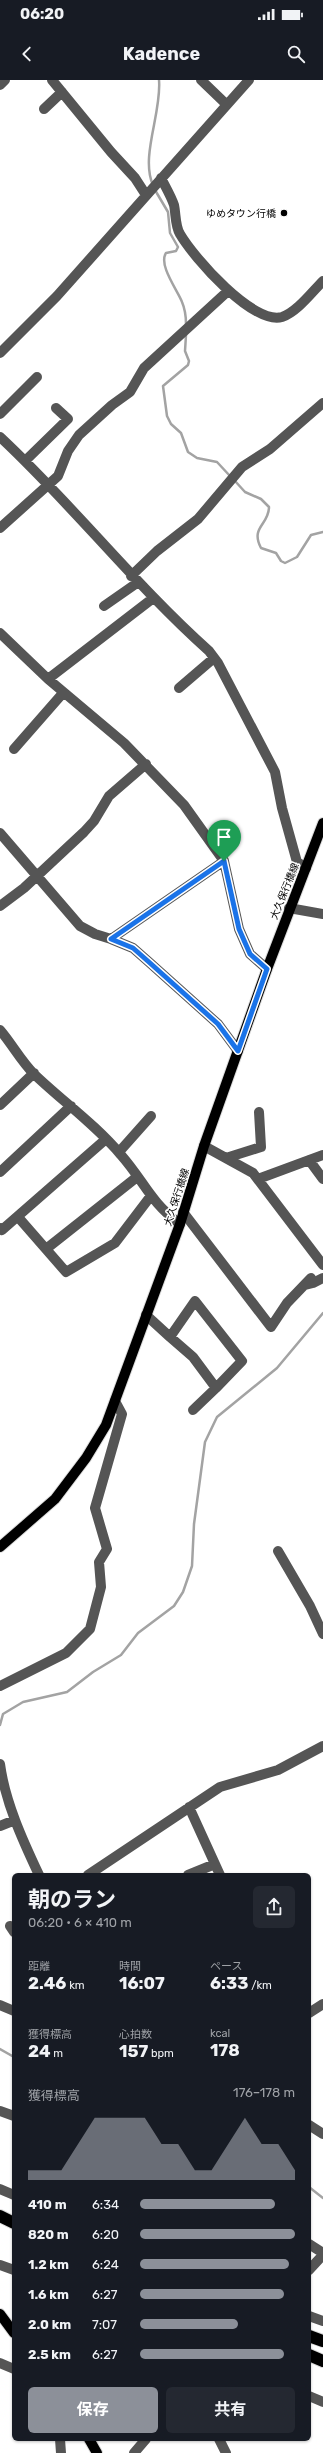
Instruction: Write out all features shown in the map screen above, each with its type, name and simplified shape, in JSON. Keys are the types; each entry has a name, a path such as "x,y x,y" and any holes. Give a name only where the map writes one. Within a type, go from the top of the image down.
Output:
{"highway":[{"path":"0,2216 12,2222"},
{"path":"311,2337 323,2341"},
{"path":"311,2349 323,2354"},
{"path":"311,2356 323,2362"}],"main road":[{"name":"大久保行橋線","path":"0,1547 55,1499 86,1458 106,1425 180,1224 204,1146 267,969 323,822"},
{"path":"0,2314 12,2330"},
{"path":"90,2441 97,2453"}],"street":[{"path":"0,85 5,80"},
{"path":"52,80 111,152 135,178 146,195"},
{"path":"201,80 226,104"},
{"path":"0,353 57,296 226,104 249,80"},
{"path":"44,109 62,92"},
{"path":"161,178 174,204 179,233 228,291 261,315 276,318 292,311 323,281"},
{"path":"0,528 50,485 58,476 68,451 79,435 112,405 130,392 144,368 228,291"},
{"path":"0,414 37,377"},
{"path":"104,606 134,579 157,551 198,519 242,468 270,449 323,403"},
{"path":"26,461 68,419 56,408"},
{"path":"0,437 50,485 152,599 214,658 275,772 282,808 297,862 306,868"},
{"path":"48,679 152,599"},
{"path":"0,633 63,693 146,764 148,768 184,805 224,861 239,929 250,954 267,969"},
{"path":"179,688 214,658"},
{"path":"14,748 63,693"},
{"path":"0,906 38,875 94,822 109,796 146,764"},
{"path":"0,833 38,875 80,926 95,934 133,948 218,1024 238,1051"},
{"path":"111,939 224,861"},
{"path":"289,908 323,914"},
{"path":"1,1035 34,1073 119,1152 150,1197 164,1212 180,1224"},
{"path":"0,1105 34,1073"},
{"path":"0,1172 71,1106"},
{"path":"226,1158 261,1147 259,1112"},
{"path":"119,1152 151,1116"},
{"path":"0,1228 2,1230 18,1217 106,1139"},
{"path":"204,1146 253,1173 323,1265"},
{"path":"258,1179 323,1156"},
{"path":"309,1160 323,1179"},
{"path":"46,1249 137,1177"},
{"path":"18,1217 66,1272 115,1243 150,1197"},
{"path":"183,1212 271,1327 288,1304 308,1282 314,1284 323,1278"},
{"path":"170,1337 194,1301 242,1361 193,1410"},
{"path":"146,1315 193,1357 216,1388"},
{"path":"0,1686 66,1652 90,1629 101,1587 99,1562 107,1549 95,1508 122,1414 115,1401"},
{"path":"278,1551 310,1606 323,1634"},
{"path":"91,1873 220,1787 278,1770 323,1746"},
{"path":"0,1764 2,1779 15,1820 39,1873"},
{"path":"189,1807 219,1873"},
{"path":"0,1826 15,1820"},
{"path":"193,1873 215,1864"},
{"path":"311,2012 323,2004"},
{"path":"0,2005 12,2010"},
{"path":"0,2111 12,2115"},
{"path":"311,2126 323,2134"},
{"path":"0,2189 12,2194"},
{"path":"311,2245 323,2254 311,2268"},
{"path":"0,2265 12,2269"},
{"path":"311,2317 323,2320"},
{"path":"0,2363 12,2368"},
{"path":"311,2397 323,2402"},
{"path":"60,2441 61,2453"},
{"path":"134,2453 144,2441"},
{"path":"220,2441 226,2453"}],"waterway":[{"path":"153,185 149,161 158,106 159,80"},
{"path":"155,190 168,212 170,233 178,247 176,251 166,253 164,258 166,271 183,305 186,324"},
{"path":"186,335 185,351 189,361 188,365 163,386 167,416 171,424 181,433 188,452 197,458 217,462 230,476"},
{"path":"235,481 245,492 261,499 269,507 266,518 259,531 258,541 261,548 276,553 281,561 285,563 297,557 311,535 323,532"},
{"path":"0,1725 3,1714 23,1702 67,1692 93,1672 121,1655 138,1633 174,1606 183,1592 192,1566 194,1524 205,1442 217,1417 277,1368 323,1313"},
{"path":"0,2049 12,2056"},
{"path":"311,2189 323,2198"}],"place":[{"name":"ゆめタウン行橋","path":"284,213"}],"route":[{"path":"224,861 239,929 250,954 267,969 238,1051 218,1024 171,984 133,948 111,939 191,882 224,861"}]}
